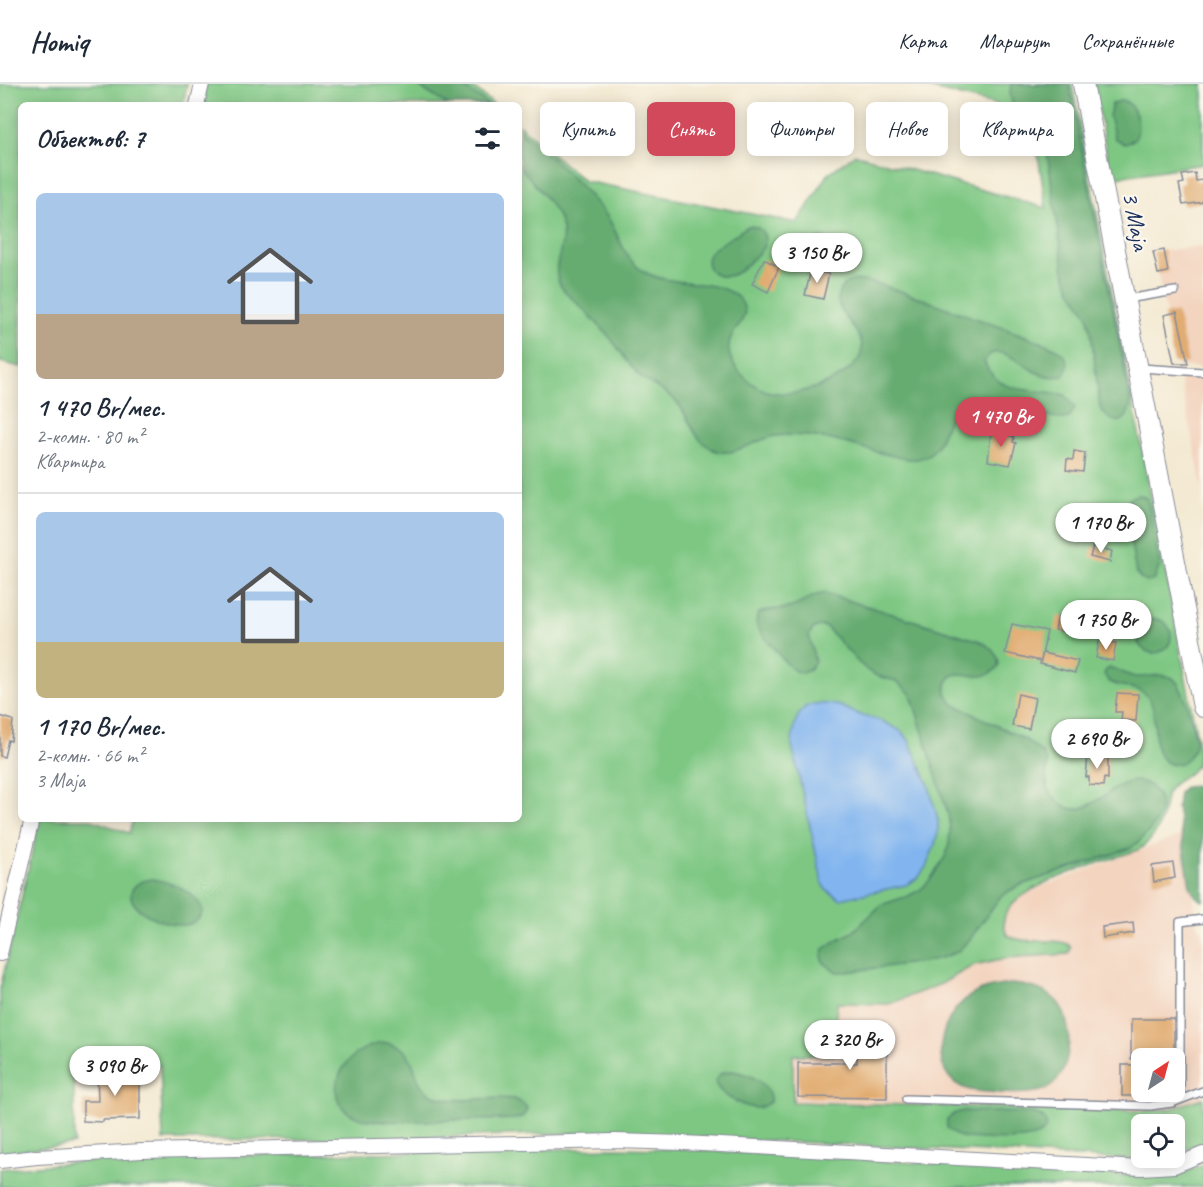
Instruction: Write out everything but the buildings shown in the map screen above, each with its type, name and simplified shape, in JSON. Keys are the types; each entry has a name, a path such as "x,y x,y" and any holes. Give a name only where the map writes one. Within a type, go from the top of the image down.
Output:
{"street":[{"path":"198,102 202,84"},
{"name":"3 Maja","path":"1083,84 1203,707"},
{"path":"0,954 31,822"},
{"path":"0,1161 142,1151 548,1142 684,1143 1141,1168 1174,1166 1203,1154"}],"lane":[{"path":"1125,300 1174,291"},
{"path":"1138,368 1203,372"},
{"path":"1180,1048 1180,922 1203,919"},
{"path":"1185,1097 1203,1090"},
{"path":"906,1098 1150,1106 1162,1106 1172,1102"}],"shaded area":[{"path":"1203,246 1203,368 1178,366 1153,252"},
{"path":"1180,378 1203,379 1203,491"},
{"path":"1184,834 1198,929 1203,929 1203,1116 1131,1114 1131,1117 768,1122 835,962"}],"green space":[{"path":"0,84 187,84 184,102 18,102 18,366 0,362"},
{"path":"206,84 468,84 491,102 202,102"},
{"path":"414,84 459,84 485,102 443,102"},
{"path":"913,84 1072,84 1198,742 1197,763 1190,773 1174,783 1168,792 1158,826 1153,837 1144,846 1047,882 1015,902 1006,913 1004,924 1007,935 1024,940 1066,944 1071,947 1069,954 1006,958 974,965 941,984 889,1004 837,1003 834,1055 793,1055 793,1102 1144,1111 1169,1109 1203,1098 1203,1143 1185,1150 1185,1114 1131,1114 1131,1160 645,1134 575,1133 374,1139 163,1140 160,1065 74,1069 74,1144 0,1153 0,989 39,822 98,822 129,833 132,822 522,822 522,128 540,143 540,156 555,156 584,181 797,223 829,173 855,154 1046,208 1038,156 1074,156 1074,102 986,102"},
{"path":"1011,84 1069,84 1073,102 1012,102"},
{"path":"1094,84 1203,84 1203,164 1111,178"},
{"path":"1122,100 1134,111 1138,128 1135,139 1125,144 1115,139 1109,116 1112,104"},
{"path":"1074,110 1130,397 1128,413 1121,421 1105,415 1100,407 1087,314 1070,288 1064,270 1047,156 1074,156"},
{"path":"522,133 540,148 540,156 549,156 596,203 611,222 626,253 636,266 654,276 721,288 740,300 745,311 742,321 730,340 730,356 745,378 766,391 788,393 819,386 846,372 859,358 862,350 861,341 840,307 838,299 839,292 844,285 859,280 902,292 1057,349 1064,355 1068,365 1063,376 1051,377 1041,374 1001,353 988,355 984,362 999,381 1008,386 1065,395 1075,407 1069,418 1061,419 983,401 967,403 957,409 950,418 936,447 929,454 917,459 904,459 829,439 802,435 775,436 729,452 714,450 701,441 675,401 638,374 592,317 561,286 557,276 557,263 563,236 557,215 522,168"},
{"path":"748,226 756,227 763,232 765,244 762,249 735,274 720,276 715,274 707,261 712,250"},
{"path":"822,238 836,243 843,250 846,264 842,269 831,270 815,258 813,246 818,239"},
{"path":"1141,495 1146,498 1149,506 1160,565 1154,580 1147,582 1136,573 1126,514 1129,500 1133,496"},
{"path":"824,593 986,644 998,658 997,667 986,675 959,674 950,677 946,688 953,704 1026,740 1042,753 1047,762 1048,789 1067,807 1077,809 1086,807 1125,783 1138,781 1149,785 1159,799 1161,807 1155,823 1131,848 1018,886 1001,896 970,939 957,952 922,962 846,972 837,972 824,963 822,956 824,949 853,932 881,905 920,890 930,880 945,857 950,829 948,814 911,694 896,681 868,671 826,627 816,627 809,635 815,662 804,672 792,669 759,631 756,623 758,614 792,607"},
{"path":"1154,619 1166,624 1171,636 1166,648 1154,653 1142,648 1137,636 1142,624"},
{"path":"1110,668 1136,677 1168,676 1176,682 1181,689 1191,720 1195,739 1192,754 1179,763 1172,764 1161,758 1157,750 1150,700 1140,691 1109,682 1104,674"},
{"path":"1194,785 1203,794 1203,901 1198,899 1190,886 1177,807 1179,793 1183,788"},
{"path":"152,879 175,885 195,898 203,911 198,919 190,924 173,924 142,912 131,898 132,890 143,881"},
{"path":"1010,984 1043,991 1059,1004 1064,1014 1069,1038 1065,1064 1060,1075 1044,1090 1029,1093 976,1091 960,1086 949,1076 942,1064 943,1034 949,1020 958,1006 975,993"},
{"path":"388,1043 407,1053 419,1082 431,1094 460,1100 514,1099 523,1103 527,1108 525,1113 514,1119 390,1122 362,1119 348,1112 340,1103 336,1092 343,1069 362,1050 376,1044"},
{"path":"733,1071 758,1080 770,1095 770,1102 756,1108 738,1103 726,1096 715,1082 722,1074"},
{"path":"963,1111 1034,1113 1044,1119 1045,1129 1039,1135 1014,1140 965,1138 955,1135 947,1128 947,1120 953,1114"},
{"path":"613,1148 680,1149 1139,1176 1179,1174 1203,1165 1203,1187 0,1187 0,1169 130,1158"}],"water":[{"path":"811,704 830,704 882,721 901,731 908,739 928,783 938,820 938,833 926,867 918,878 906,885 840,899 826,890 822,881 792,745 796,722 804,708"}]}
